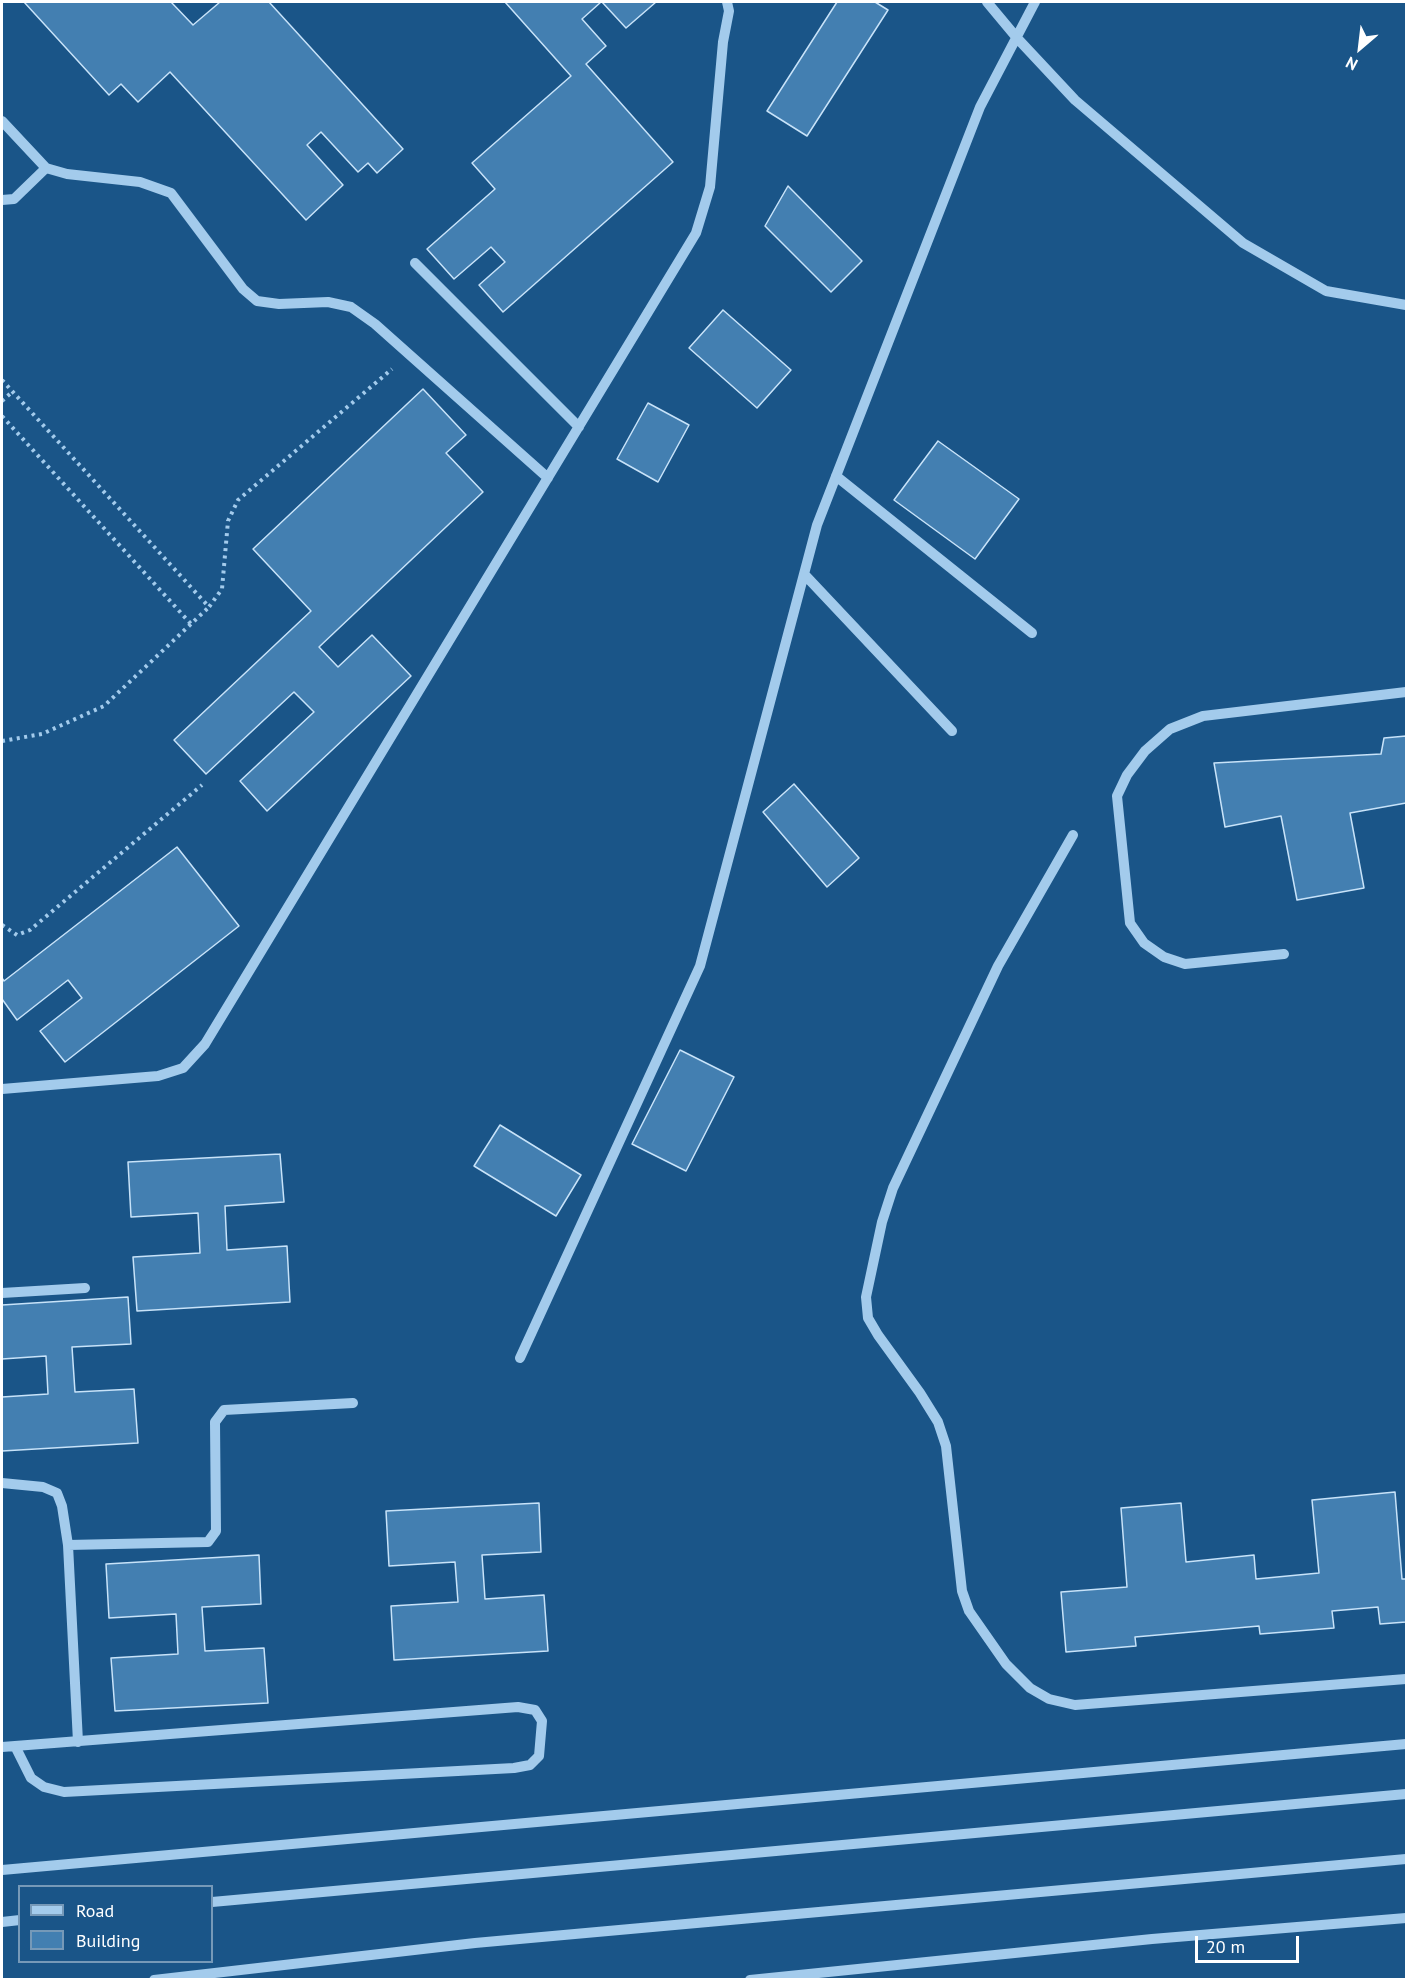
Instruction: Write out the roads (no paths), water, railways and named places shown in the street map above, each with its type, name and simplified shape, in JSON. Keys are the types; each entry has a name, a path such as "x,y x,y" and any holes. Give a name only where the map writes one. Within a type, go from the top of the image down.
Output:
{"street":[{"path":"2,1089 158,1076 183,1068 205,1044 696,233 710,187 723,42 729,11 727,2"},
{"path":"987,2 1075,100 1243,243 1326,291 1407,305"},
{"path":"520,1358 700,966 817,525 980,106 1035,2"},
{"path":"2,121 46,168 67,174 140,182 171,193 243,289 257,301 279,304 328,302 351,307 375,324 548,478"},
{"path":"2,200 14,199 46,168"},
{"path":"416,263 579,426"},
{"path":"836,476 1032,633"},
{"path":"804,574 952,731"},
{"path":"1284,954 1185,964 1164,957 1144,943 1130,923 1117,796 1127,775 1145,751 1170,729 1203,716 1407,692"},
{"path":"1072,835 998,966 893,1188 882,1222 866,1297 868,1318 932,1412 946,1446 962,1591 969,1611 1006,1664 1030,1688 1049,1699 1075,1705 1407,1679"},
{"path":"2,1293 85,1287"},
{"path":"68,1545 208,1542 216,1531 215,1422 224,1410 353,1403"},
{"path":"2,1483 43,1487 57,1493 62,1506 68,1545 78,1742"},
{"path":"2,1747 518,1707 535,1710 542,1721 540,1756 530,1765 514,1768 64,1792 44,1787 31,1778 15,1746"},
{"path":"2,1870 1407,1744"},
{"path":"213,1902 1407,1794"},
{"path":"154,1980 251,1974 475,1943 1407,1859"},
{"path":"750,1980 1152,1939 1407,1918"},
{"path":"2,1922 18,1920"}]}
